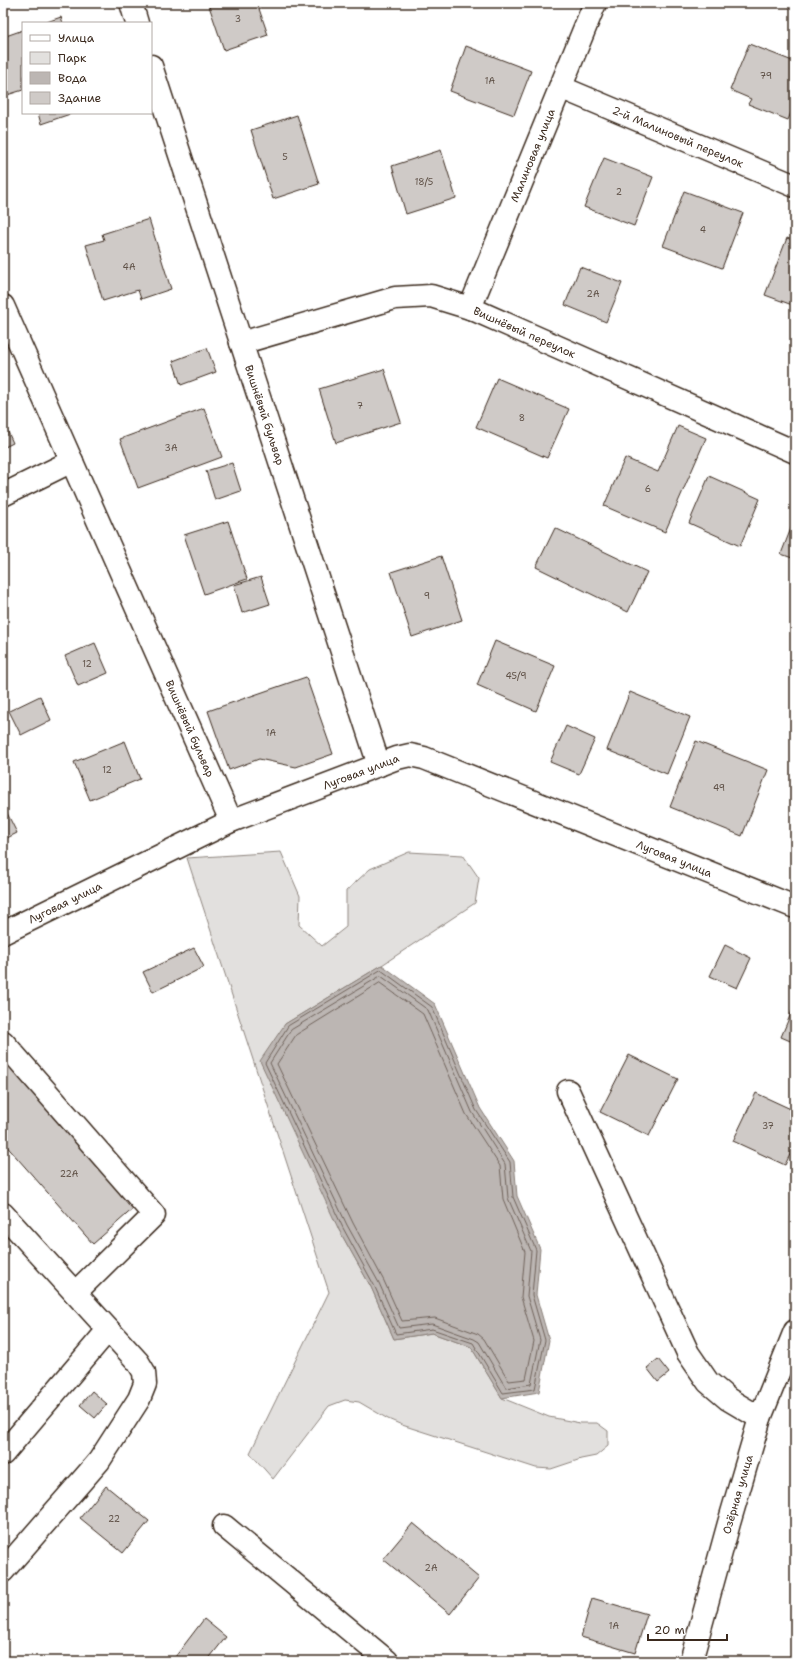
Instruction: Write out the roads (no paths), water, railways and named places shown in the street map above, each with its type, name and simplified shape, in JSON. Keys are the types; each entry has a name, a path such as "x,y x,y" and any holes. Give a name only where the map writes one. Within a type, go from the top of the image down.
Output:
{"street":[{"path":"131,3 137,22"},
{"name":"Малиновая улица","path":"470,308 595,3"},
{"name":"Вишнёвый бульвар","path":"152,69 379,765"},
{"name":"2-й Малиновый переулок","path":"560,87 795,186"},
{"name":"Вишнёвый переулок","path":"241,343 395,298 431,296 470,308 795,452"},
{"name":"Вишнёвый бульвар","path":"3,306 231,821"},
{"path":"3,495 72,461"},
{"name":"Луговая улица","path":"3,933 231,821 397,758 410,755 424,758 795,907"},
{"path":"3,1042 154,1215 75,1293"},
{"path":"568,1091 688,1353 708,1382 728,1399 760,1418"},
{"path":"3,1214 144,1372 145,1384 139,1399 99,1461 3,1571"},
{"path":"3,1454 108,1330"},
{"name":"Озёрная улица","path":"691,1661 724,1540 760,1418 795,1331"},
{"path":"224,1526 387,1661"}],"water":[{"path":"382,965 435,1004 480,1108 514,1161 517,1196 540,1249 536,1295 549,1340 539,1392 502,1398 471,1347 432,1333 394,1339 371,1287 339,1230 260,1061 285,1024"}]}
